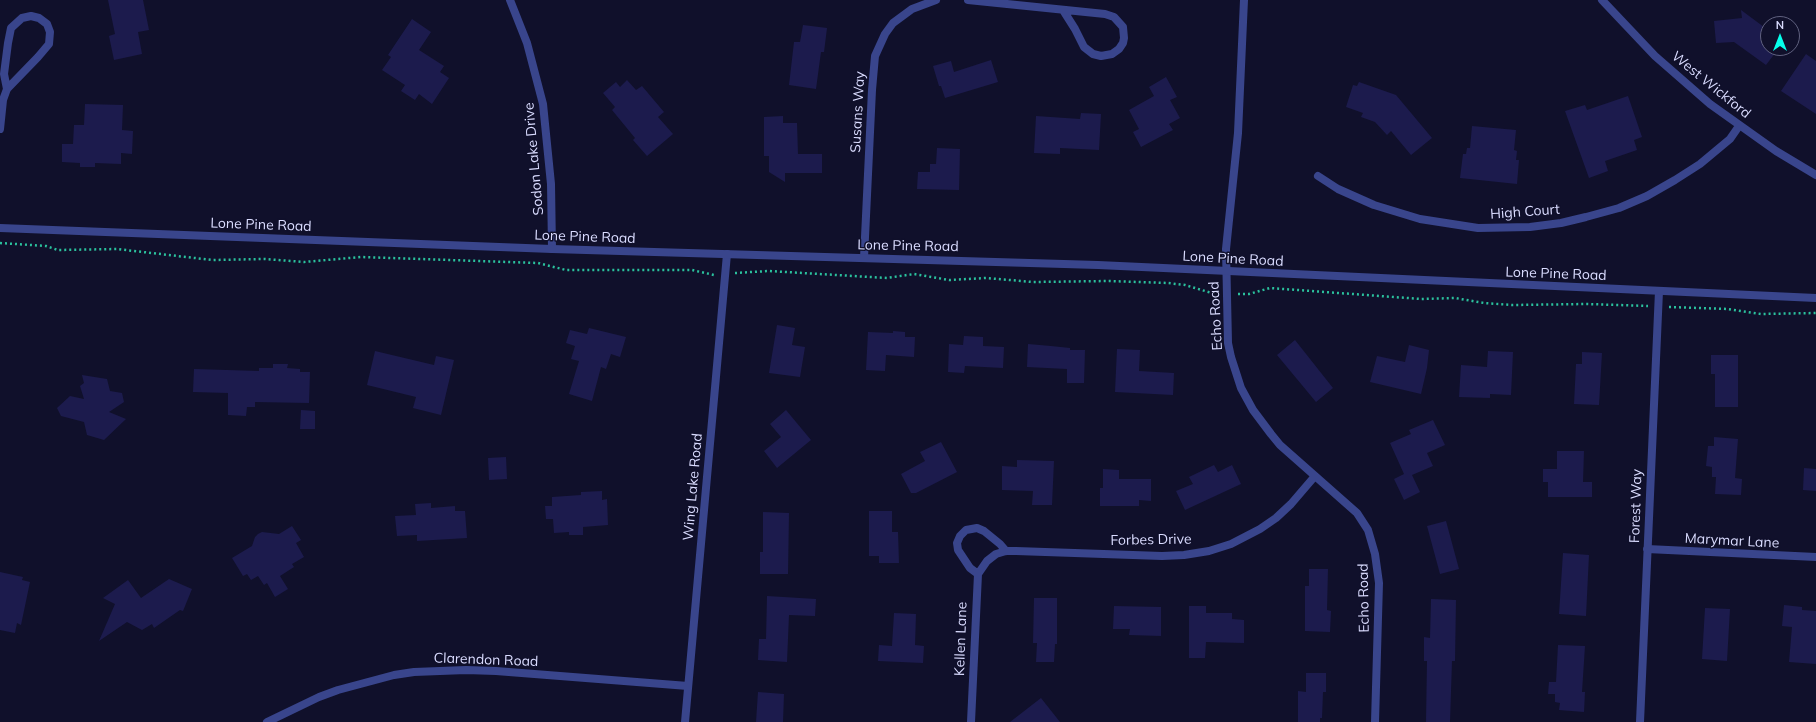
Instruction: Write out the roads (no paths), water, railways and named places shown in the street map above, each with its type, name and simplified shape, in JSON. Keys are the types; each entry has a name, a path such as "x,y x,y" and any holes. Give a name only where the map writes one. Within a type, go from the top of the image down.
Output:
{"street":[{"name":"Sodon Lake Drive","path":"510,0 527,43 543,104 551,184 552,249"},
{"name":"Susans Way","path":"864,258 875,56 885,34 893,23 912,9 936,0"},
{"path":"968,0 1105,14 1114,17 1123,27 1123,43 1119,49 1112,54 1101,56 1093,54 1084,47 1076,29 1063,10"},
{"name":"Echo Road","path":"1244,0 1236,160 1226,249 1228,343 1241,388 1253,410 1271,434 1348,505 1363,521 1368,530 1375,554 1379,583 1375,722"},
{"name":"West Wickford","path":"1602,0 1624,25 1676,76 1739,126 1776,151 1816,175"},
{"path":"0,129 3,100 7,89 38,57 48,44 50,32 47,24 39,18 31,16 22,18 12,28 8,43 4,74 7,89"},
{"name":"High Court","path":"1318,176 1338,189 1374,205 1420,219 1478,228 1530,228 1561,223 1619,208 1647,196 1700,164 1730,138 1739,126"},
{"name":"Lone Pine Road","path":"0,228 552,249 1067,264 1816,298"},
{"name":"Wing Lake Road","path":"685,722 727,254"},
{"name":"Forest Way","path":"1640,722 1659,291"},
{"name":"Forbes Drive","path":"978,574 987,561 996,554 1006,551 1162,556 1184,555 1210,551 1231,544 1260,529 1276,518 1291,504 1315,476"},
{"path":"978,574 970,568 958,550 957,543 960,536 966,530 977,528 984,531 1006,551"},
{"name":"Marymar Lane","path":"1647,549 1816,557"},
{"name":"Kellen Lane","path":"971,722 978,574"},
{"name":"Clarendon Road","path":"267,722 319,696 394,675 414,672 496,670 688,686"}]}
